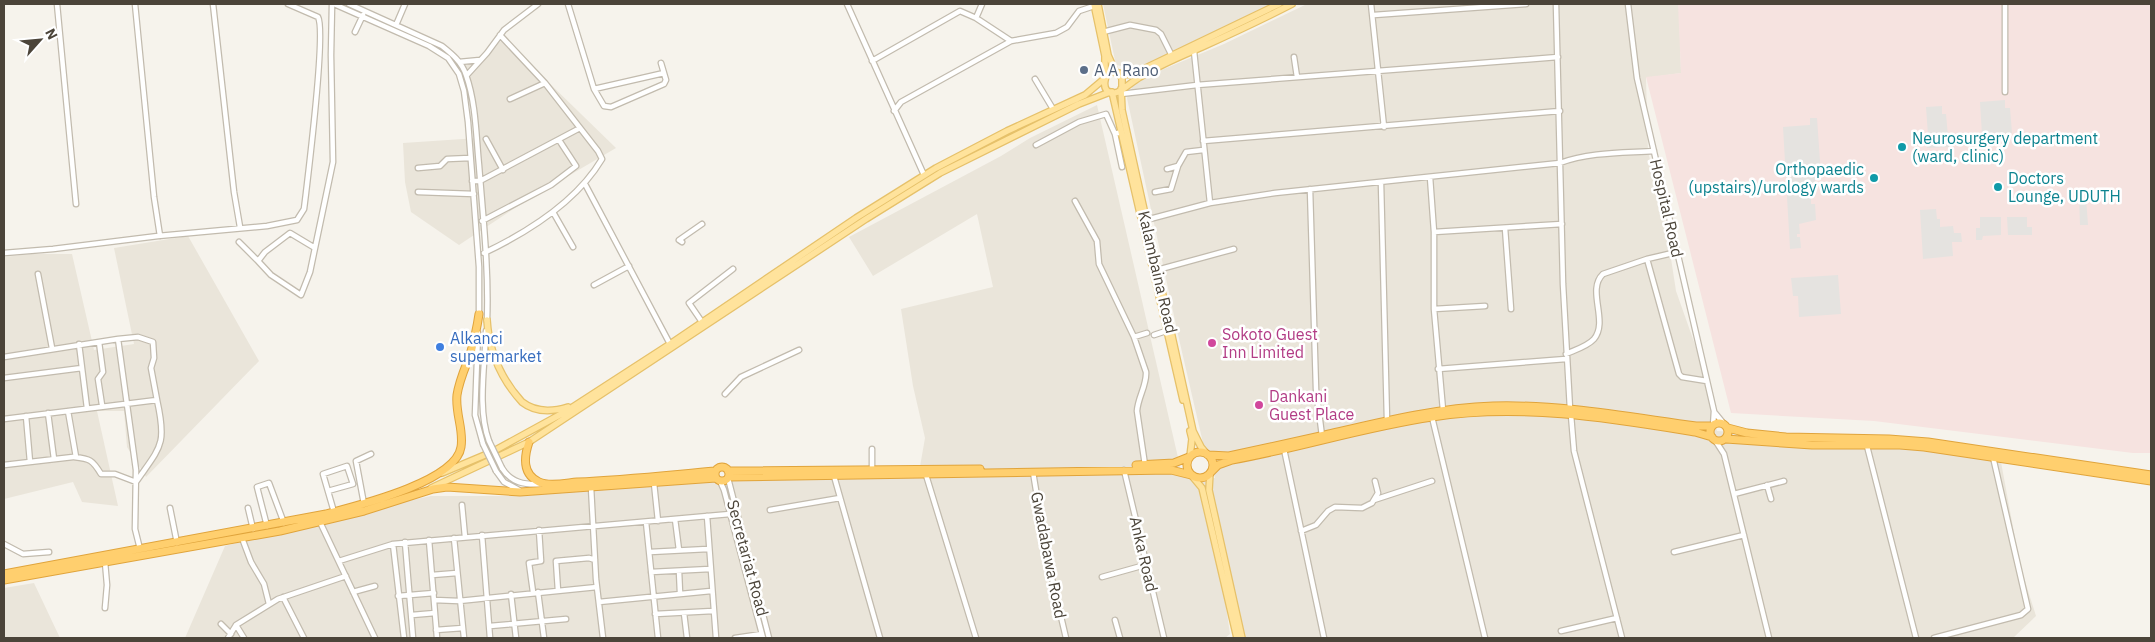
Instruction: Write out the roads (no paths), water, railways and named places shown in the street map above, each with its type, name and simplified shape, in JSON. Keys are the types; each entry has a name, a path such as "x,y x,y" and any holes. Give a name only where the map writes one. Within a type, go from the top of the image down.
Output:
{"highway":[{"path":"4,580 242,538 320,522 364,511 419,489 452,464 460,453 462,442 458,421 457,396 475,338 479,314"},
{"path":"4,573 284,523 334,512 419,489 447,487 531,492 728,475 872,469 1033,469 1174,463 1197,452 1229,456 1387,420 1443,410 1493,406 1702,426 1717,423 1747,433 1786,438 1889,439 1928,442 2151,475"},
{"path":"717,477 721,467 728,475 926,475 1171,470 1203,477 1224,462 1432,417 1513,412 1570,412 1676,429 1719,441 1725,439 1794,444 1900,445 2151,481"},
{"path":"1712,424 1710,431 1714,439"},
{"path":"1725,439 1729,433 1726,426"},
{"path":"529,442 525,462 528,472 535,479 548,484 717,477"},
{"path":"1207,454 1213,463 1210,472"},
{"path":"1189,457 1187,468 1192,475"}],"main road":[{"path":"419,489 444,472 507,445 584,400 856,218 924,175 1053,109 1085,95 1105,78 1117,73 1131,75 1279,4"},
{"path":"419,489 529,442 866,219 940,173 1079,104 1111,92 1122,90 1142,75 1292,4"},
{"path":"1095,5 1104,32 1108,55 1117,73 1122,78 1122,90"},
{"path":"1095,5 1105,56 1105,88 1111,92 1118,133 1192,440 1189,457"},
{"name":"Kalambaina Road","path":"1122,90 1122,110 1194,431 1200,447 1207,454"},
{"path":"487,320 488,337 493,356 522,402 535,409 552,411 584,400"},
{"path":"1210,472 1210,490 1237,638"},
{"path":"1192,475 1202,488 1237,638"}],"street":[{"path":"57,4 76,204"},
{"path":"135,4 154,197 160,236"},
{"path":"213,4 234,192 240,227"},
{"path":"4,246 5,252 53,249 292,222 300,216 304,209 320,52 320,23 318,17 308,11 288,4"},
{"path":"239,242 271,275 301,295 310,272 333,162 334,115 331,80 333,4 363,15 429,46 452,62 464,91 478,252 479,314 475,415 483,444 496,471 509,486 531,492"},
{"path":"348,4 442,46 459,62 466,75 473,106 485,253 487,320 484,427 502,468 511,479 520,484 548,484"},
{"path":"396,25 405,4"},
{"path":"466,75 504,30 538,4"},
{"path":"568,4 594,89 604,106 611,107 664,84 666,81 660,63"},
{"path":"847,4 924,175"},
{"path":"976,18 982,4"},
{"path":"1371,4 1374,16 1384,127"},
{"path":"1374,16 1526,4"},
{"path":"1556,4 1566,356 1574,451 1622,638"},
{"name":"Hospital Road","path":"1628,4 1636,69 1714,411"},
{"path":"2005,4 2006,92"},
{"path":"894,110 901,102 1011,41 1056,32 1067,27 1079,10 1095,5"},
{"path":"872,61 942,23 958,12 964,12 976,18 1011,41"},
{"path":"355,32 363,15"},
{"path":"1104,32 1130,25 1156,30 1161,34 1172,56"},
{"path":"478,252 485,253 553,212 585,184 602,159 601,155 545,83 500,35"},
{"path":"1194,51 1210,204"},
{"path":"1294,57 1297,77"},
{"path":"1122,90 1558,57"},
{"path":"459,62 480,60"},
{"path":"594,89 664,73"},
{"path":"1035,79 1053,109"},
{"path":"510,99 545,83"},
{"path":"890,102 901,102"},
{"path":"1202,141 1560,111"},
{"path":"1036,145 1079,122 1106,114 1118,133 1122,167"},
{"path":"472,181 480,181 503,170 580,128"},
{"path":"486,139 503,170"},
{"path":"476,222 483,221 552,185 576,166 559,140"},
{"path":"1155,192 1170,189 1178,166 1186,152 1203,150"},
{"path":"1146,220 1210,204 1310,190 1560,163 1572,158 1654,151"},
{"path":"418,168 440,166 447,159 470,158"},
{"path":"1167,169 1178,166"},
{"path":"1430,177 1434,232 1434,309 1443,410"},
{"path":"1381,183 1387,420"},
{"path":"585,184 670,344"},
{"path":"1310,190 1316,390 1322,436"},
{"path":"418,192 481,194"},
{"path":"1075,201 1097,241 1099,264 1134,338 1146,372 1147,378 1138,402 1137,411 1145,465"},
{"path":"553,212 573,247"},
{"path":"682,242 679,240 702,224"},
{"path":"1434,232 1562,224"},
{"path":"1505,228 1511,309"},
{"path":"258,261 265,252 290,233 315,248"},
{"path":"1157,270 1234,248"},
{"path":"1438,368 1566,356 1591,342 1598,333 1597,287 1599,278 1603,274 1647,259 1677,252"},
{"path":"1647,259 1679,374 1682,377 1707,381"},
{"path":"594,285 629,266"},
{"path":"702,322 689,303 733,269"},
{"path":"38,274 52,348"},
{"path":"1434,309 1486,306"},
{"path":"1154,336 1166,331"},
{"path":"1134,338 1147,333"},
{"path":"4,357 118,339 138,337 153,342 154,358 151,368 163,436 158,450 136,482"},
{"path":"118,339 133,443 136,482 135,529 140,549"},
{"path":"99,342 103,372 98,379 102,405"},
{"path":"79,344 87,408"},
{"path":"725,394 740,377 799,350"},
{"path":"4,378 82,368"},
{"path":"4,419 126,402 157,400"},
{"path":"68,411 76,457"},
{"path":"1712,424 1714,411"},
{"path":"1714,411 1726,426"},
{"path":"48,413 54,459"},
{"path":"26,416 30,462"},
{"path":"1432,417 1485,638"},
{"path":"1714,439 1721,446 1724,454 1769,638"},
{"path":"1724,454 1725,439"},
{"path":"1867,446 1916,638"},
{"path":"872,449 872,469"},
{"path":"1284,449 1324,638"},
{"path":"364,504 356,461 371,454"},
{"path":"4,465 76,457 84,458 94,462 101,474 115,474 136,482"},
{"path":"1934,638 2021,615 2028,609 1993,457"},
{"path":"328,491 353,484 347,466 323,474 334,512"},
{"name":"Anka Road","path":"1124,470 1145,565 1164,638"},
{"name":"Gwadabawa Road","path":"1033,472 1047,557 1066,638"},
{"name":"Secretariat Road","path":"728,475 769,638"},
{"path":"926,475 976,638"},
{"path":"834,476 880,638"},
{"name":"Secretariat Road","path":"717,477 730,514 762,636"},
{"path":"1301,531 1316,525 1335,507 1362,508 1373,500 1432,481"},
{"path":"1734,494 1784,481"},
{"path":"654,482 658,521"},
{"path":"1373,500 1378,493 1375,482"},
{"path":"267,526 257,488 269,483 284,523"},
{"path":"1767,485 1771,499"},
{"path":"591,487 597,587 603,638"},
{"path":"770,510 840,498"},
{"path":"462,505 465,537"},
{"path":"170,508 177,542"},
{"path":"248,508 253,529"},
{"path":"339,561 405,542 730,514"},
{"path":"707,516 716,638"},
{"path":"675,519 679,550"},
{"path":"320,522 375,638"},
{"path":"646,522 658,638"},
{"path":"539,530 541,561 529,563 544,638"},
{"path":"1674,552 1744,534"},
{"path":"482,535 490,638"},
{"path":"242,538 251,562 264,584 269,604"},
{"path":"454,538 464,638"},
{"path":"429,540 437,638"},
{"path":"405,542 414,638"},
{"path":"4,544 23,554 49,552"},
{"path":"393,544 404,638"},
{"path":"650,552 708,549"},
{"path":"558,591 556,561 595,560"},
{"path":"105,562 107,585 105,608"},
{"path":"1102,577 1145,565"},
{"path":"651,572 710,569"},
{"path":"679,571 680,593"},
{"path":"432,575 457,573"},
{"path":"221,624 230,636 236,625 269,604 283,597 346,576"},
{"path":"353,592 374,586"},
{"path":"434,600 459,600 597,587"},
{"path":"599,602 654,595 712,591"},
{"path":"398,596 434,593"},
{"path":"511,594 516,638"},
{"path":"283,597 304,638"},
{"path":"655,614 713,611"},
{"path":"412,615 435,613"},
{"path":"684,613 687,638"},
{"path":"1561,631 1616,618"},
{"path":"490,626 566,619"},
{"path":"1115,620 1120,638"},
{"path":"236,625 244,638"},
{"path":"436,630 463,628"},
{"path":"735,638 762,636"}],"place":[{"name":"A A Rano","path":"1084,70"},
{"name":"Neurosurgery department (ward, clinic)","path":"1902,147"},
{"name":"Orthopaedic (upstairs)/urology wards","path":"1874,178"},
{"name":"Doctors Lounge, UDUTH","path":"1998,187"},
{"name":"Sokoto Guest Inn Limited","path":"1212,343"},
{"name":"Alkanci supermarket","path":"440,347"},
{"name":"Dankani Guest Place","path":"1259,405"}]}
